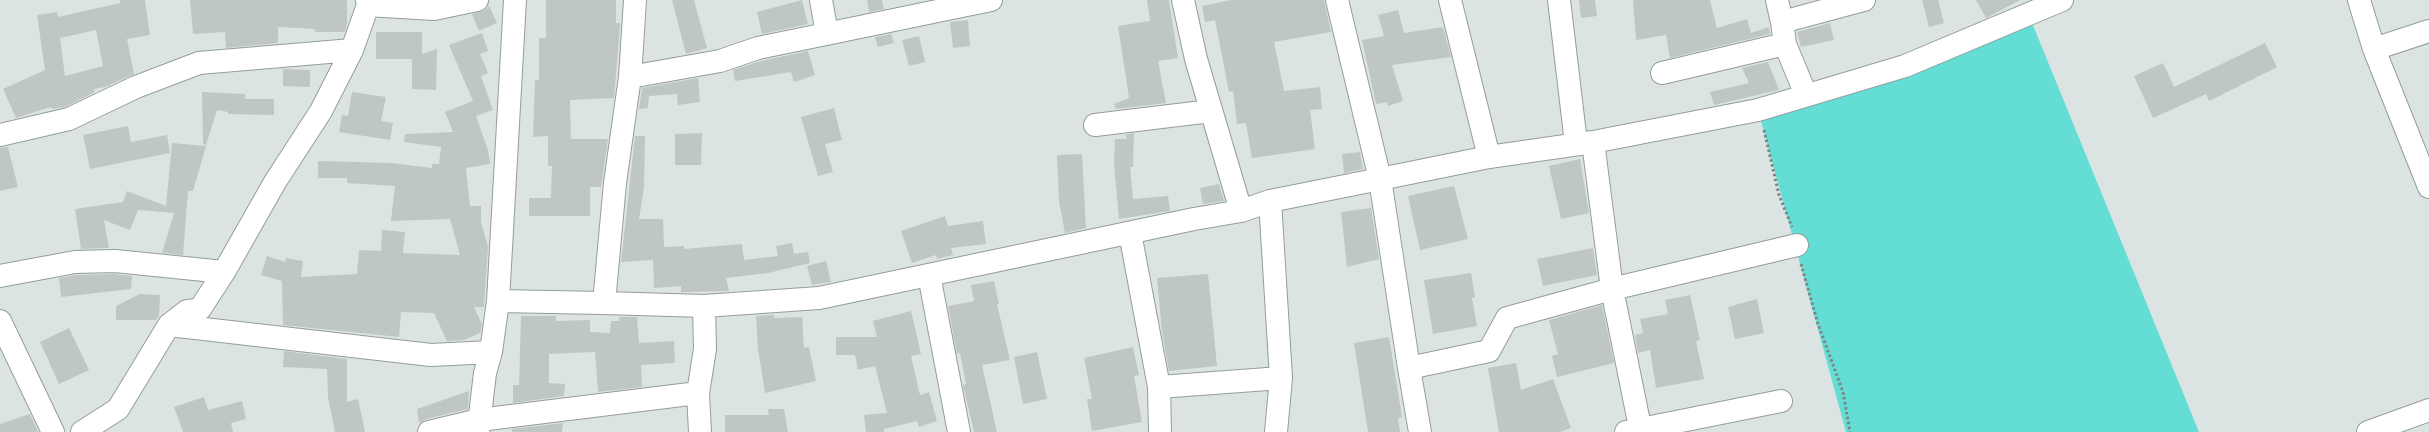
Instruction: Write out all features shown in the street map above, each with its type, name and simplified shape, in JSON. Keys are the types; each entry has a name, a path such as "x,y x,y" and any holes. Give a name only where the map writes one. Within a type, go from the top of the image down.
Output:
{"street":[{"path":"82,432 118,409 169,326 187,311 200,309 224,272 275,182 321,111 352,50 368,2 434,9 477,0"},
{"path":"479,426 485,373 491,352 498,301 515,0"},
{"path":"604,303 615,183 630,77 635,0"},
{"path":"821,0 827,34"},
{"path":"630,77 720,61 758,48 991,0"},
{"path":"1183,0 1196,59 1242,212"},
{"path":"1337,0 1380,179 1420,432"},
{"path":"1450,0 1489,157"},
{"path":"1559,0 1636,431 1781,401"},
{"path":"1806,95 1785,44 1779,11 1864,0"},
{"path":"498,301 704,306 819,298 1130,233 1242,212 1270,201 1489,157 1584,142 1758,110 1905,66 2026,7 2062,0"},
{"path":"2359,0 2374,49 2429,187"},
{"path":"2374,49 2429,31"},
{"path":"1662,73 1785,44"},
{"path":"0,135 69,119 136,87 199,63 352,50"},
{"path":"1095,125 1211,111"},
{"path":"1270,201 1281,378 1276,432"},
{"path":"1130,233 1159,387 1160,432"},
{"path":"1409,368 1488,351 1507,318 1612,289 1797,245"},
{"path":"0,276 75,262 107,261 224,272"},
{"path":"929,275 955,432"},
{"path":"700,432 698,393 705,349 704,306"},
{"path":"0,321 53,432"},
{"path":"169,326 432,354 491,352"},
{"path":"1159,387 1281,378"},
{"path":"430,432 698,393"},
{"path":"2368,432 2429,410"}],"path":[{"path":"1758,110 1770,148 1779,195 1797,245 1813,306 1843,392 1850,432"}],"shaded area":[{"path":"2028,13 2199,432 1846,432 1758,110"}],"building":[{"path":"120,0 145,0 150,35 127,39 134,74 105,87 94,89 95,92 65,107 52,109 51,107 16,118 3,89 45,70 37,15 57,12 58,17 120,3","holes":["96,30 103,66 65,76 60,38"]},
{"path":"190,0 347,0 347,24 345,32 315,32 315,29 278,27 278,43 226,48 225,32 193,34"},
{"path":"546,0 616,0 616,23 620,23 614,98 570,100 571,139 608,139 601,187 590,187 590,216 529,216 529,198 551,198 552,166 548,166 548,136 533,137 535,80 539,80 539,38 546,38"},
{"path":"672,0 694,0 707,48 686,54"},
{"path":"802,0 808,24 762,34 757,12"},
{"path":"867,0 882,0 884,9 869,12"},
{"path":"1147,0 1169,0 1178,58 1158,61 1166,103 1116,109 1114,104 1129,98 1118,26 1150,21"},
{"path":"1231,0 1324,0 1331,32 1274,42 1284,91 1320,87 1322,109 1310,110 1315,149 1252,158 1246,123 1237,124 1233,91 1229,92 1215,20 1205,22 1202,6"},
{"path":"1579,0 1595,0 1597,16 1581,18"},
{"path":"1633,0 1710,0 1717,28 1747,19 1751,33 1769,27 1770,34 1670,58 1666,35 1636,40"},
{"path":"1922,0 1938,0 1944,23 1929,27"},
{"path":"1976,0 2020,0 1986,18"},
{"path":"489,6 497,23 479,31 472,14 485,10"},
{"path":"1398,10 1404,33 1443,27 1451,57 1392,65 1403,101 1388,106 1387,102 1376,104 1362,40 1384,36 1378,15"},
{"path":"968,20 970,46 953,48 950,22"},
{"path":"1830,23 1834,40 1801,47 1797,32"},
{"path":"376,32 422,32 422,54 437,49 436,90 412,89 412,59 376,59"},
{"path":"482,33 488,51 480,54 488,73 481,76 493,110 476,116 488,150 490,164 466,168 470,206 481,206 481,222 488,247 484,307 474,307 482,324 480,333 464,340 447,341 434,313 401,312 399,337 283,325 282,281 261,275 267,256 285,262 286,258 303,261 301,277 357,274 359,250 381,251 382,230 405,232 403,253 460,255 450,219 391,221 395,186 347,183 347,178 318,178 318,161 391,163 432,168 432,164 439,164 441,147 404,142 405,134 453,132 445,112 473,101 449,45"},
{"path":"891,34 894,43 878,47 875,37"},
{"path":"919,36 925,62 909,66 902,40"},
{"path":"2265,43 2277,67 2209,101 2206,94 2153,118 2134,76 2163,63 2174,87"},
{"path":"808,51 815,75 794,82 791,72 735,81 733,70 761,61"},
{"path":"1768,62 1779,90 1714,105 1710,92 1749,83 1742,68"},
{"path":"283,69 310,70 310,87 283,86"},
{"path":"698,78 700,102 678,105 677,94 649,96 648,108 639,109 642,88"},
{"path":"202,92 245,94 245,99 274,99 274,115 228,114 228,112 217,110 206,145 203,144"},
{"path":"352,92 386,97 381,121 393,123 390,140 339,132 342,115 348,116"},
{"path":"834,108 842,140 825,144 833,172 818,176 801,117"},
{"path":"128,126 131,142 167,135 170,153 90,169 83,135"},
{"path":"702,133 701,165 675,165 675,134"},
{"path":"1134,133 1133,167 1130,167 1133,199 1168,196 1170,211 1119,219 1114,164 1115,139 1127,139 1125,135"},
{"path":"635,136 645,136 644,187 639,219 663,219 664,247 684,246 684,249 742,244 744,260 778,256 776,246 792,243 794,254 808,252 810,263 768,273 726,278 729,291 681,292 681,286 654,288 653,260 621,262"},
{"path":"172,143 206,146 193,191 188,191 183,255 162,253 174,213 138,210 130,230 104,220 109,248 81,249 75,209 123,202 127,191 166,206"},
{"path":"8,147 18,187 0,191 0,148"},
{"path":"1360,152 1363,169 1344,173 1342,154"},
{"path":"1082,154 1086,228 1065,233 1059,201 1057,155"},
{"path":"1580,159 1589,213 1561,219 1549,166"},
{"path":"1219,184 1224,201 1203,204 1200,188"},
{"path":"1454,186 1468,239 1420,250 1408,196"},
{"path":"1371,208 1379,259 1347,267 1341,212"},
{"path":"945,216 948,226 983,221 986,244 951,248 953,255 937,259 936,255 912,263 901,231"},
{"path":"1593,248 1597,275 1543,286 1537,259"},
{"path":"826,261 831,282 812,285 807,266"},
{"path":"1471,273 1475,297 1472,298 1477,326 1433,334 1424,280"},
{"path":"114,274 132,276 131,289 61,297 59,278 76,275"},
{"path":"1208,274 1217,366 1169,371 1162,332 1157,278"},
{"path":"994,281 999,304 997,304 1010,360 982,365 997,432 974,432 963,385 966,384 960,353 957,354 948,306 974,301 971,285"},
{"path":"140,294 160,295 159,316 156,320 116,320 116,306"},
{"path":"1690,295 1700,340 1696,341 1704,379 1656,388 1650,350 1638,353 1635,335 1643,333 1640,319 1668,314 1665,300"},
{"path":"1757,299 1764,333 1735,339 1728,307"},
{"path":"1602,305 1614,363 1557,377 1552,356 1558,354 1549,320"},
{"path":"911,311 921,354 911,356 920,395 929,392 937,421 919,427 917,421 884,429 884,432 866,432 864,415 887,413 875,366 858,370 855,355 836,355 836,337 877,337 873,321"},
{"path":"774,315 774,318 802,317 804,348 809,347 816,381 765,393 758,349 756,316"},
{"path":"521,316 556,316 556,321 590,320 590,332 610,333 611,321 619,321 619,317 637,317 639,343 674,341 675,363 641,365 642,387 598,392 595,352 549,354 549,383 565,384 564,396 513,403 513,385 519,385"},
{"path":"69,328 89,370 59,384 40,342"},
{"path":"1389,337 1402,417 1398,418 1400,432 1368,432 1354,343"},
{"path":"1133,347 1139,375 1134,376 1142,422 1092,431 1087,399 1092,399 1084,358"},
{"path":"284,351 347,359 347,402 358,399 365,432 335,432 328,397 327,369 283,367"},
{"path":"1037,352 1047,399 1023,404 1014,357"},
{"path":"1516,363 1521,390 1553,379 1571,428 1560,432 1499,432 1488,368"},
{"path":"469,391 468,409 426,419 419,423 417,409"},
{"path":"204,397 208,410 242,401 246,419 231,423 233,432 183,432 174,407"},
{"path":"768,409 784,409 788,432 725,432 725,415 769,415"},
{"path":"30,414 38,432 0,432 0,424"},
{"path":"563,423 562,432 512,432 512,429"}]}
